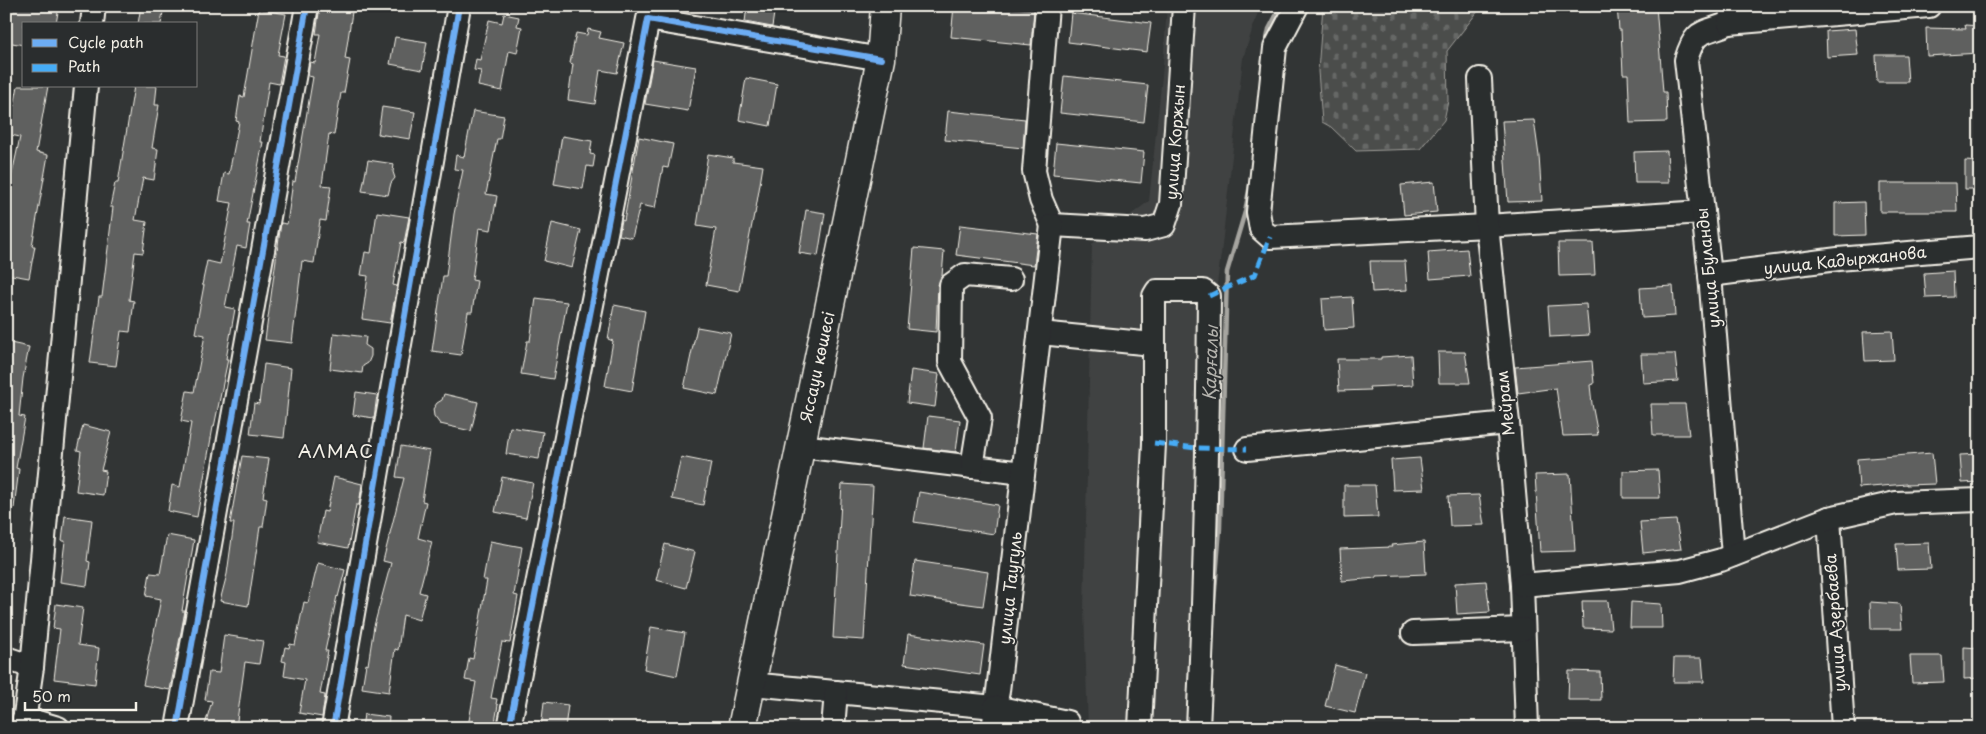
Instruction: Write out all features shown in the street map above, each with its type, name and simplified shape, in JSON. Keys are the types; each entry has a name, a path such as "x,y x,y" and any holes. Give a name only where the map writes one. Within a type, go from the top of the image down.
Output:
{"main road":[{"name":"Яссауи көшесі","path":"742,728 881,59 885,6"}],"street":[{"path":"92,22 94,6"},
{"path":"177,728 308,6"},
{"path":"333,728 459,6"},
{"path":"1047,6 1034,171 1040,200 1052,225"},
{"name":"улица Коржын","path":"1052,225 1145,230 1164,225 1171,204 1184,6"},
{"path":"1297,6 1275,48 1258,212 1261,229 1270,237 1487,226 1703,212"},
{"name":"улица Буланды","path":"1733,555 1710,275 1686,60 1691,42 1703,30 1720,27 1731,14 1929,6"},
{"path":"509,728 648,19 881,59"},
{"name":"Мейрам","path":"1480,79 1487,226 1508,423 1522,585 1527,728"},
{"path":"58,728 24,723 32,667 86,88"},
{"name":"улица Таугуль","path":"994,717 1052,225"},
{"name":"улица Кадыржанова","path":"1710,275 1838,259 1980,247"},
{"path":"972,468 980,418 950,362 951,285 965,275 1011,279"},
{"path":"1140,728 1154,444 1154,296 1157,291 1203,291 1209,296 1205,578 1198,728"},
{"path":"1040,332 1153,344"},
{"path":"1247,448 1508,423"},
{"path":"800,446 1023,473"},
{"path":"1522,585 1680,571 1705,566 1829,518 1896,503 1980,500"},
{"name":"улица Азербаева","path":"1829,518 1843,728"},
{"path":"1413,633 1523,629"},
{"path":"6,658 32,667"},
{"path":"751,684 836,692 994,717 1088,728"},
{"path":"833,728 836,692"}],"shaded area":[{"path":"1167,6 1260,6 1243,58 1221,254 1197,435 1199,533 1188,728 1088,728 1084,610 1092,244 1149,201 1163,66"}],"green space":[{"path":"1323,6 1482,6 1447,51 1448,101 1444,120 1420,149 1356,151 1331,127 1322,122 1318,71"}],"building":[{"path":"12,6 59,6 56,22 22,22 22,45 6,42 6,15 11,16"},
{"path":"141,6 164,6 161,22 138,22"},
{"path":"320,6 352,12 345,59 350,60 344,93 341,93 334,135 329,134 322,185 331,186 326,221 320,220 314,263 302,261 292,343 265,340 281,223 287,224 293,181 295,182 313,77 308,76 310,62 315,63 320,34 316,34"},
{"path":"747,6 775,6 772,27 745,22"},
{"path":"954,6 999,6 1034,10 1031,45 951,37"},
{"path":"1617,6 1656,6 1663,92 1666,92 1667,122 1630,123 1628,74 1623,74 1621,30 1619,30"},
{"path":"259,9 286,14 278,55 284,56 279,84 269,82 260,142 263,142 247,224 250,224 246,248 237,246 225,307 235,309 226,359 228,359 213,427 197,517 168,511 172,485 180,487 191,423 181,421 187,391 194,392 205,335 195,333 204,285 202,285 207,261 220,264 232,203 219,201 224,173 229,174 239,122 236,121 240,96 244,97"},
{"path":"1071,13 1151,23 1147,52 1068,42"},
{"path":"504,14 519,17 517,26 522,27 517,53 509,51 502,91 478,86 481,71 474,70 476,59 480,60 489,20 502,23"},
{"path":"1965,25 1980,26 1980,53 1927,56 1926,28 1966,29"},
{"path":"588,29 601,32 599,38 624,43 617,73 600,70 595,104 568,100 573,64 570,63 576,33 587,35"},
{"path":"1855,29 1858,55 1827,57 1826,31"},
{"path":"395,37 427,42 422,70 390,64"},
{"path":"1876,55 1906,55 1908,82 1877,82"},
{"path":"653,60 696,67 688,111 645,104"},
{"path":"1064,76 1148,85 1144,122 1060,113"},
{"path":"746,78 777,84 770,126 739,120"},
{"path":"18,86 22,86 22,88 48,88 36,152 48,155 32,246 35,246 29,278 6,274 6,202 20,137 6,134 11,105 14,106"},
{"path":"134,88 157,88 155,105 159,105 152,148 158,149 154,180 143,178 135,220 147,222 143,253 135,252 129,300 134,301 130,332 121,331 116,366 90,363 99,297 102,297 113,207 110,207 115,183 118,183"},
{"path":"382,107 415,112 410,139 378,134"},
{"path":"473,111 504,116 500,139 497,139 486,194 497,196 491,230 479,228 472,280 477,281 472,312 468,312 461,355 432,351 443,276 446,276 454,214 463,170 454,169 456,155 464,157"},
{"path":"948,111 1025,119 1023,148 945,140"},
{"path":"1534,120 1542,201 1508,202 1502,121"},
{"path":"562,136 592,141 590,154 595,155 593,167 587,166 583,189 554,184"},
{"path":"639,137 673,144 668,168 663,167 655,208 640,205 632,238 619,235 622,220 624,221"},
{"path":"1056,143 1144,152 1141,183 1053,174"},
{"path":"1667,151 1669,183 1635,183 1634,152"},
{"path":"708,154 733,158 733,162 763,166 739,291 706,285 716,229 697,226"},
{"path":"368,160 394,164 393,172 395,178 391,183 388,195 362,191"},
{"path":"1965,161 1980,162 1980,189 1965,189"},
{"path":"1434,182 1437,212 1404,215 1401,185"},
{"path":"1880,183 1956,183 1957,212 1880,212"},
{"path":"1864,202 1865,235 1835,236 1835,203"},
{"path":"806,210 825,213 818,256 799,253"},
{"path":"377,212 409,217 404,243 401,242 393,285 397,286 390,323 362,319 368,276 361,275 365,252 371,253"},
{"path":"552,223 581,230 572,268 544,261"},
{"path":"960,225 1038,234 1034,265 956,255"},
{"path":"1558,243 1593,243 1595,275 1559,276"},
{"path":"914,248 944,251 942,276 938,285 936,332 907,329"},
{"path":"1467,249 1470,276 1430,279 1428,252"},
{"path":"1370,261 1405,261 1407,290 1372,292"},
{"path":"1953,271 1954,297 1926,298 1924,273"},
{"path":"1673,286 1675,316 1642,318 1640,288"},
{"path":"1352,297 1354,328 1324,330 1322,299"},
{"path":"536,298 567,302 553,379 521,374 527,341 530,341"},
{"path":"1586,304 1589,335 1550,337 1548,306"},
{"path":"614,305 645,311 632,391 605,386 613,341 608,339"},
{"path":"697,327 731,333 717,395 684,388"},
{"path":"1892,331 1894,360 1865,361 1863,332"},
{"path":"334,333 366,337 365,345 371,349 371,356 368,363 363,366 362,373 330,369"},
{"path":"6,342 29,347 19,416 25,417 16,468 19,469 14,508 6,508"},
{"path":"1438,352 1465,352 1470,383 1439,383"},
{"path":"1641,354 1675,354 1678,381 1643,383"},
{"path":"1411,355 1413,385 1369,387 1370,390 1339,391 1337,359 1381,359 1381,357"},
{"path":"1592,361 1594,384 1590,385 1598,435 1563,436 1556,388 1518,393 1515,367"},
{"path":"264,364 291,368 284,438 250,434 254,403 259,404"},
{"path":"911,370 939,374 935,407 907,403"},
{"path":"356,392 377,395 374,418 353,415"},
{"path":"444,394 478,402 471,431 440,424 434,416 433,409 442,400"},
{"path":"1651,404 1685,404 1689,435 1653,435"},
{"path":"928,416 960,420 956,452 924,448"},
{"path":"83,425 111,432 101,470 106,471 103,495 76,491 81,451 77,450"},
{"path":"510,427 543,432 539,459 506,454"},
{"path":"401,446 430,451 422,501 426,502 418,538 432,542 419,592 426,594 419,620 403,615 398,650 395,649 389,692 362,688 366,664 368,665 374,626 391,563 383,561 404,478 396,477"},
{"path":"1932,453 1935,484 1906,484 1859,488 1857,459"},
{"path":"1980,454 1980,482 1962,483 1960,455"},
{"path":"242,456 269,459 263,497 267,498 263,527 260,527 248,606 220,601 227,574 234,523 230,523"},
{"path":"681,457 711,463 703,505 672,499"},
{"path":"1420,458 1424,489 1393,490 1391,460"},
{"path":"1658,470 1660,498 1623,498 1623,471"},
{"path":"1570,474 1575,551 1540,552 1535,475"},
{"path":"334,477 362,484 359,505 356,505 348,548 317,542 323,511 327,512"},
{"path":"502,477 533,483 526,518 495,512"},
{"path":"842,484 873,486 864,640 833,638"},
{"path":"1344,485 1375,485 1378,517 1344,518"},
{"path":"919,492 998,505 994,534 914,522"},
{"path":"1479,495 1484,525 1450,526 1448,496"},
{"path":"65,516 92,520 87,561 90,562 87,586 60,582 65,541 62,541"},
{"path":"1676,520 1681,549 1643,553 1640,522"},
{"path":"167,535 194,540 182,611 185,611 170,690 143,685 161,599 146,596 150,573 160,574"},
{"path":"490,541 522,547 514,595 518,596 510,643 502,642 491,698 497,699 496,704 498,705 494,728 476,728 468,726 476,682 465,680 469,658 473,659 487,580 483,580"},
{"path":"1424,542 1426,574 1376,576 1376,578 1342,581 1340,549 1392,547 1391,545"},
{"path":"1929,543 1931,569 1898,570 1896,544"},
{"path":"665,544 695,552 686,588 656,580"},
{"path":"915,561 988,572 983,606 910,596"},
{"path":"318,563 345,570 337,596 325,651 328,651 320,694 325,695 322,717 299,713 305,680 284,676 286,662 282,661 285,647 289,648 290,644 295,645 304,602 308,603"},
{"path":"1486,581 1490,612 1457,614 1455,583"},
{"path":"1582,601 1608,601 1611,629 1583,628"},
{"path":"1631,602 1661,604 1662,628 1630,628"},
{"path":"1870,602 1900,604 1902,629 1871,629"},
{"path":"56,604 83,608 78,645 99,648 95,684 54,679 60,629 53,628"},
{"path":"651,627 685,633 677,676 644,669"},
{"path":"908,634 984,645 980,675 904,664"},
{"path":"224,635 263,641 259,664 245,662 236,728 204,728 212,701 205,700 209,672 219,673"},
{"path":"1964,647 1980,648 1980,678 1964,679"},
{"path":"1910,656 1942,656 1944,682 1912,683"},
{"path":"1674,658 1702,658 1704,682 1673,682"},
{"path":"1335,665 1365,673 1355,713 1325,706"},
{"path":"1569,671 1600,672 1601,700 1568,700"},
{"path":"544,702 568,705 565,728 541,728"},
{"path":"364,714 389,717 388,728 362,728"}],"waterway":[{"name":"Қарғалы","path":"1266,44 1269,29 1281,6"},
{"name":"Қарғалы","path":"1261,76 1264,54"},
{"name":"Қарғалы","path":"1214,602 1220,528 1227,272 1245,212 1250,185"}],"marked path":[{"path":"1209,296 1255,275 1270,237"},
{"path":"1154,443 1196,448 1247,449"}],"cycle path":[{"path":"177,728 307,6"},
{"path":"333,728 459,6"},
{"path":"509,728 648,19 881,59"}],"district":[{"name":"АЛМАС","path":"336,452"}]}
